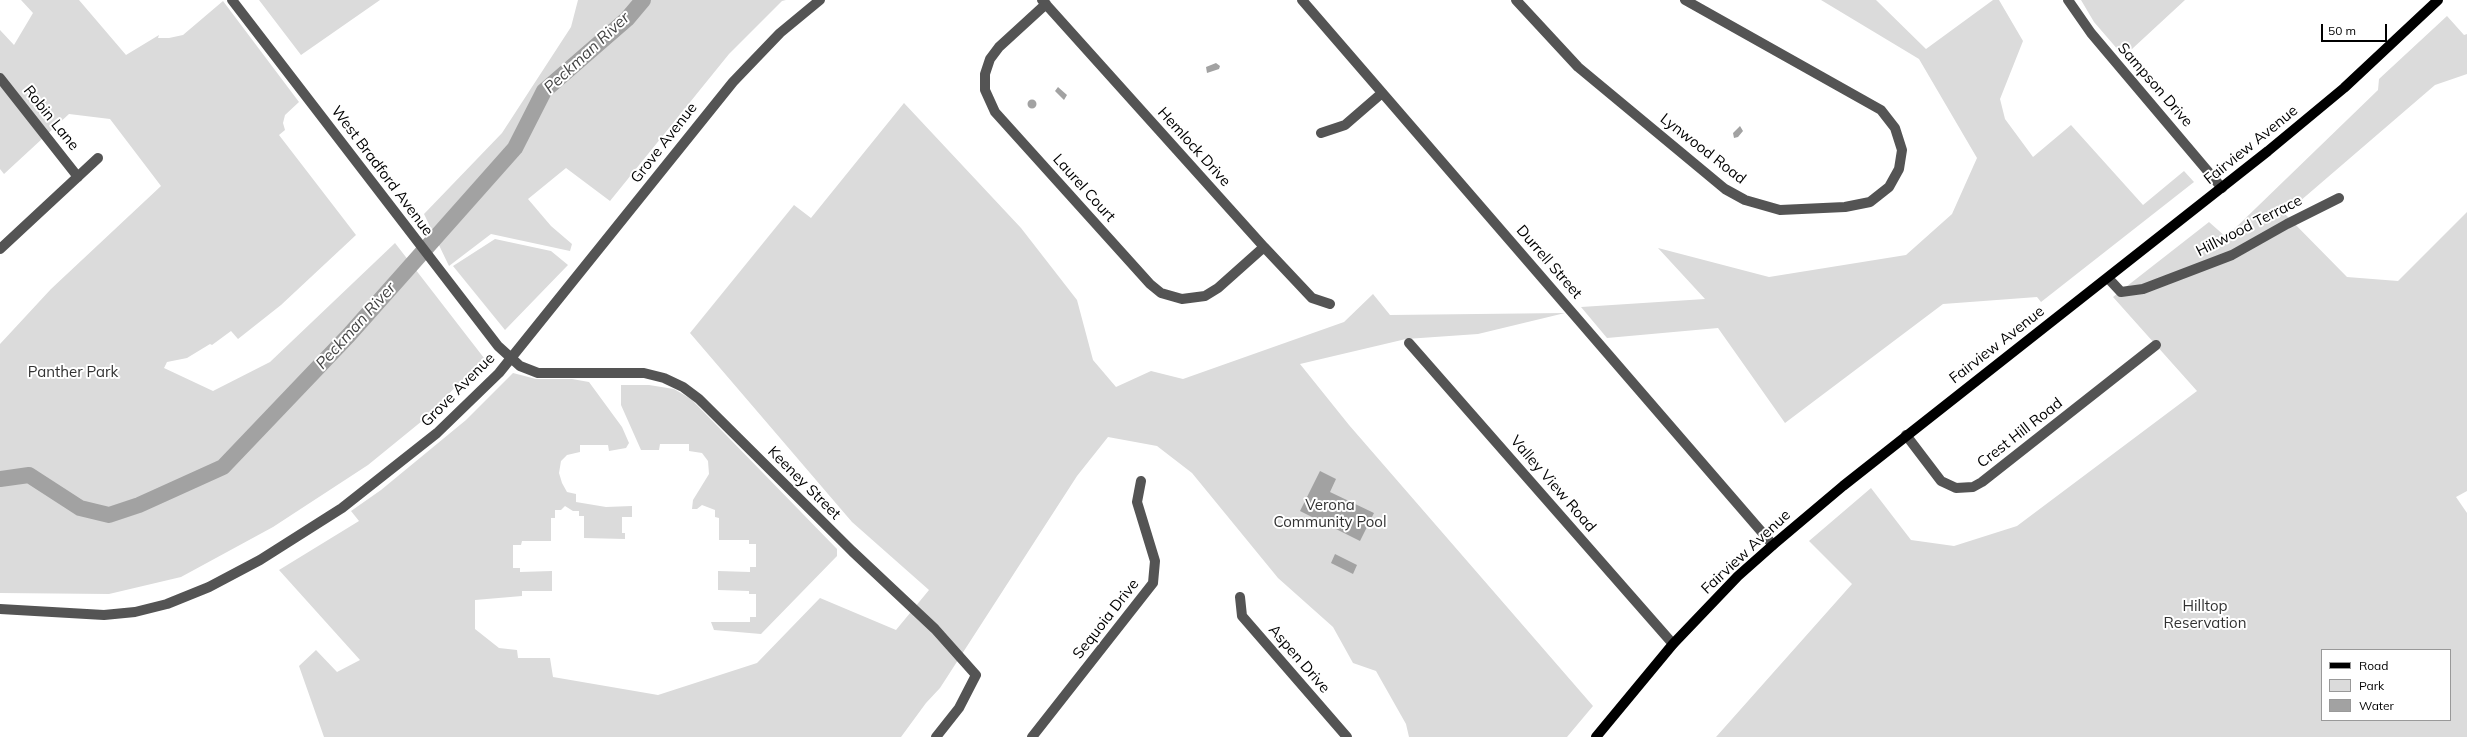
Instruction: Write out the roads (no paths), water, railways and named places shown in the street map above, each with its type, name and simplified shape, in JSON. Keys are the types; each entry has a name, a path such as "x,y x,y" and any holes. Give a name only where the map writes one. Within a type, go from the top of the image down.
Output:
{"main road":[{"name":"Fairview Avenue","path":"1596,737 1673,644 1738,576 1773,545 1906,435 2222,188 2344,88 2438,0"}],"street":[{"name":"West Bradford Avenue","path":"232,0 498,346 511,358"},
{"name":"Grove Avenue","path":"0,608 104,616 135,612 167,604 209,587 308,530 394,468 454,417 511,358 733,82 807,4 820,0"},
{"name":"Durrell Street","path":"1302,0 1773,545"},
{"name":"Lynwood Road","path":"1516,0 1578,68 1725,189 1745,200 1780,210 1845,207 1870,202 1889,187 1899,170 1902,150 1895,128 1881,110 1685,0"},
{"name":"Sampson Drive","path":"2068,0 2091,33 2222,188"},
{"name":"Hemlock Drive","path":"1044,2 1264,247 1312,298 1330,304"},
{"name":"Laurel Court","path":"1044,2 999,47 990,59 985,74 985,90 995,112 1150,284 1162,293 1182,299 1205,296 1218,288 1264,247"},
{"name":"Robin Lane","path":"0,78 78,177"},
{"path":"1321,133 1345,125 1382,92"},
{"name":"Robin Lane","path":"0,249 98,158"},
{"name":"Hillwood Terrace","path":"2108,278 2121,292 2143,289 2232,255 2287,224 2339,198"},
{"name":"Valley View Road","path":"1409,343 1673,644"},
{"name":"Crest Hill Road","path":"1906,435 1942,481 1956,488 1973,487 1982,482 2156,345"},
{"name":"Keeney Street","path":"511,358 526,369 544,374 654,375 674,382 698,399 852,551 935,629 976,675 959,708 936,737"},
{"name":"Sequoia Drive","path":"1032,737 1153,583 1155,561 1137,502 1140,481"},
{"name":"Aspen Drive","path":"1240,597 1242,616 1347,737"}],"water":[{"path":"1216,63 1220,66 1219,69 1207,73 1206,67"},
{"path":"1058,87 1067,95 1064,100 1055,91"},
{"path":"1030,100 1034,100 1036,104 1034,108 1030,108 1028,106 1028,102"},
{"path":"1740,126 1743,131 1738,137 1734,138 1733,133"},
{"path":"1320,471 1336,479 1330,492 1374,513 1360,541 1300,511"},
{"path":"1335,554 1357,565 1353,574 1331,563"}],"waterway":[{"name":"Peckman River","path":"0,479 29,475 80,508 109,515 139,505 223,467 349,335 515,148 544,91 627,19 643,0"}],"park label":[{"name":"Panther Park","path":"73,372"},
{"name":"Verona Community Pool","path":"1330,514"},
{"name":"Hilltop Reservation","path":"2205,614"}]}
